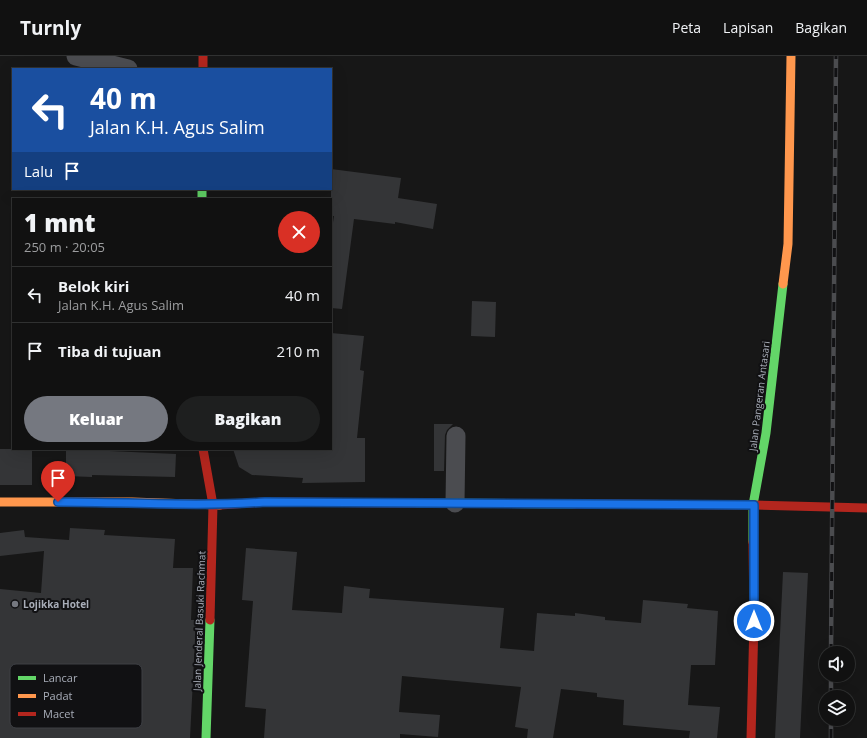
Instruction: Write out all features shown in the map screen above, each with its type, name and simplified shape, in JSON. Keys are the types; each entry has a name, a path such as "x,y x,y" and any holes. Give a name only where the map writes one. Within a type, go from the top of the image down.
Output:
{"street":[{"path":"76,56 124,68"},
{"path":"203,56 203,68"},
{"name":"Jalan Pangeran Antasari","path":"751,738 754,621 754,505 766,433 788,244 791,56"},
{"path":"455,503 456,436"},
{"name":"Jalan Jenderal Basuki Rachmat","path":"203,450 213,505 206,738"},
{"path":"0,502 132,502 213,505 265,502 754,505 867,508"}],"building":[{"path":"332,169 401,178 398,198 437,204 433,229 395,222 395,224 354,219 342,309 332,308 332,229 334,216 332,216"},
{"path":"472,301 496,302 495,337 471,336"},
{"path":"332,333 364,336 360,370 364,371 357,438 365,438 365,482 302,483 303,478 252,475 239,467 233,450 332,450"},
{"path":"434,424 453,424 447,430 445,435 444,471 434,471"},
{"path":"0,449 32,450 32,485 0,485"},
{"path":"66,450 176,454 175,477 92,475 92,477 66,476"},
{"path":"70,528 105,530 104,535 175,539 173,568 193,568 191,620 196,620 190,738 0,738 0,589 41,593 44,551 0,556 0,533 24,530 25,537 69,540"},
{"path":"246,548 297,552 292,610 342,613 344,586 370,589 369,598 504,608 500,648 534,651 537,613 575,616 575,613 605,617 605,620 641,623 643,600 688,604 687,608 718,611 715,665 691,665 688,705 720,707 717,738 689,738 690,731 623,725 624,700 597,697 597,693 561,689 553,738 527,738 528,729 515,727 521,687 402,676 399,712 440,715 438,737 400,734 400,738 264,738 266,709 245,707 253,601 242,600"},
{"path":"783,572 808,573 800,738 775,738"}],"railway":[{"path":"831,646 836,56"},
{"path":"831,682 831,690"},
{"path":"831,726 831,738"}],"traffic: fast":[{"path":"202,190 202,198"},
{"path":"753,542 753,505 766,433 783,284"},
{"path":"417,503 574,504"},
{"path":"206,738 210,620"}],"traffic: slow":[{"path":"783,284 788,244 791,56"},
{"path":"0,502 132,502 220,505"}],"traffic: jam":[{"path":"203,56 203,68"},
{"path":"203,450 213,505 210,620"},
{"path":"220,505 265,502 417,503"},
{"path":"574,504 753,505 867,508"},
{"path":"751,738 754,621 753,542"}],"place":[{"name":"Lojikka Hotel","path":"15,604"}],"route":[{"path":"58,502 132,502 213,505 265,502 754,505 754,621"}]}
